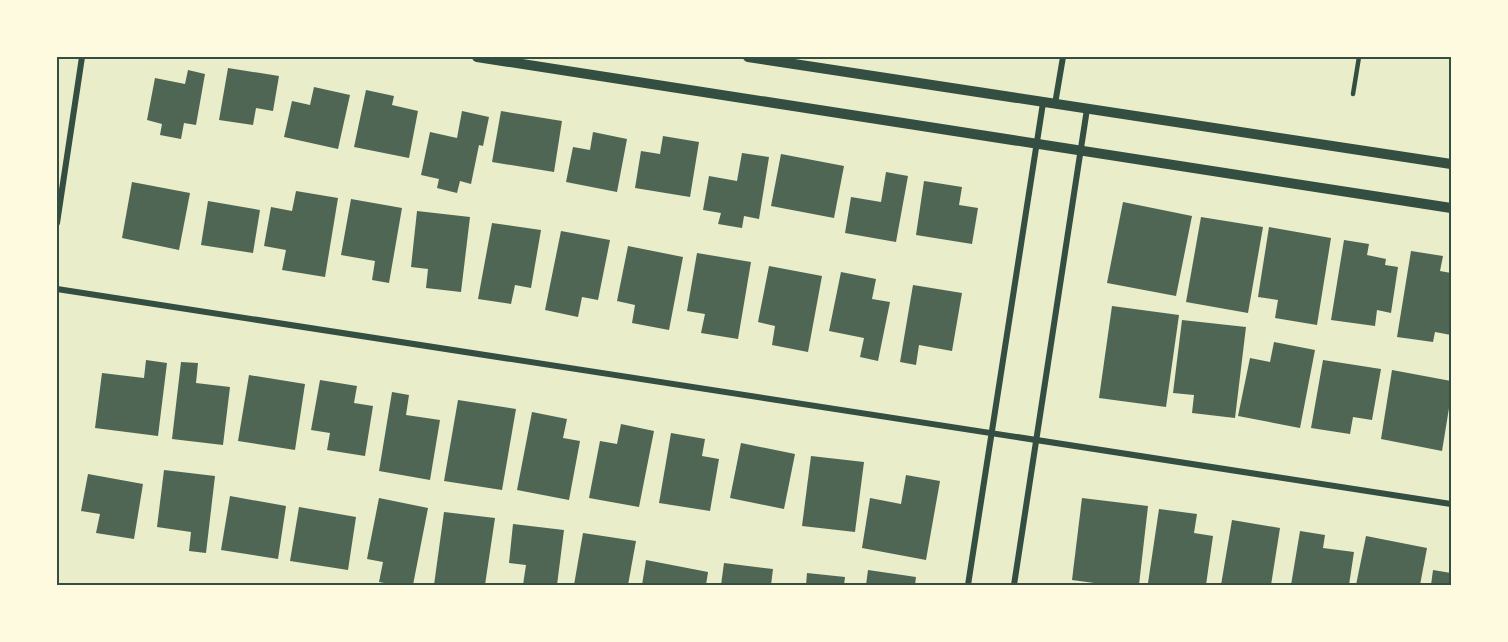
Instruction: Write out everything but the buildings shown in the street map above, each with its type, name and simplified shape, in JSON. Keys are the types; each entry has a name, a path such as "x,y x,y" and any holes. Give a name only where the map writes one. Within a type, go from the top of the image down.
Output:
{"street":[{"path":"57,223 81,57"},
{"path":"477,57 1451,208"},
{"path":"748,57 1451,165"},
{"path":"1055,104 1063,57"},
{"path":"968,585 1042,103"},
{"path":"1014,585 1087,109"},
{"path":"57,290 1451,504"}],"lane":[{"path":"1353,94 1359,57"}]}
